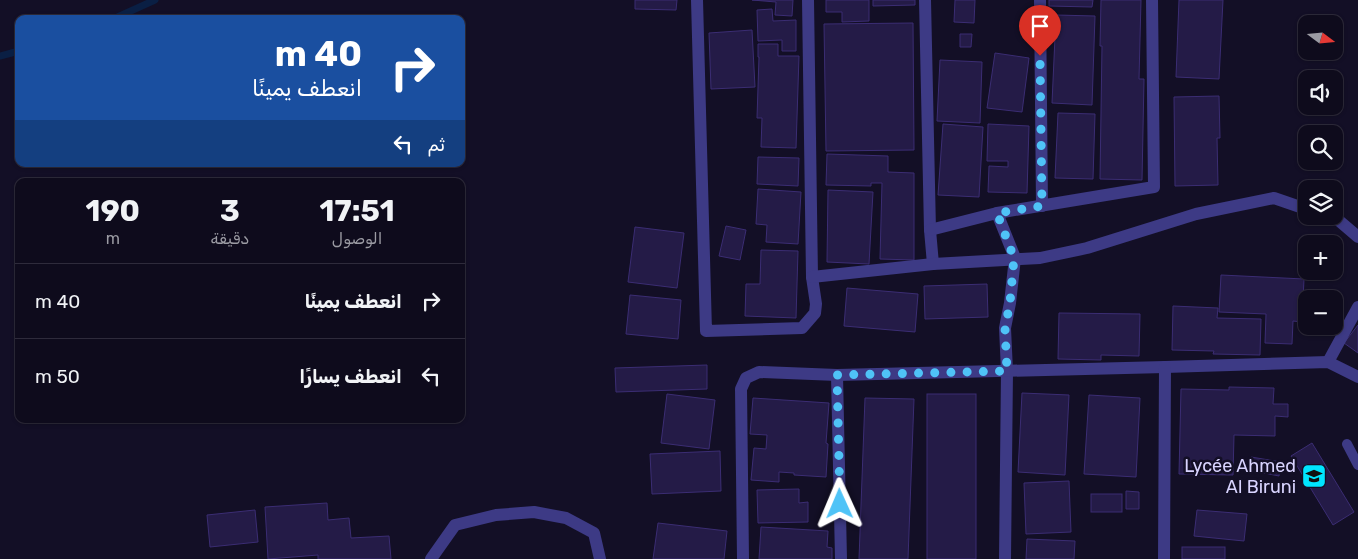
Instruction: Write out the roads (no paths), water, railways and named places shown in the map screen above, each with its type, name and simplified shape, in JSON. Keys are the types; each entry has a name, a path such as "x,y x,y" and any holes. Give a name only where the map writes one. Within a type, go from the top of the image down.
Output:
{"street":[{"path":"698,0 706,331 802,328 815,313 816,304 812,277 808,0"},
{"path":"925,0 930,230 933,264"},
{"path":"1040,0 1042,206"},
{"path":"930,230 997,213 1154,187 1152,0"},
{"path":"812,277 933,264 1040,258 1087,248 1196,214 1274,198 1298,206"},
{"path":"997,213 1014,258 1010,303 1005,328 1007,371 1005,559"},
{"path":"1343,223 1358,237"},
{"path":"1328,362 1358,307"},
{"path":"743,559 741,390 746,378 759,372 837,375 1165,368 1328,362 1358,376"},
{"path":"1164,559 1165,368"},
{"path":"837,375 841,559"},
{"path":"431,559 455,525 496,515 534,512 566,518 594,534 600,559"}],"lane":[{"path":"1348,444 1358,465"}],"waterway":[{"path":"122,15 155,0"},
{"path":"0,56 15,52"}],"place":[{"name":"Lycée Ahmed Al Biruni","path":"1314,476"}]}
